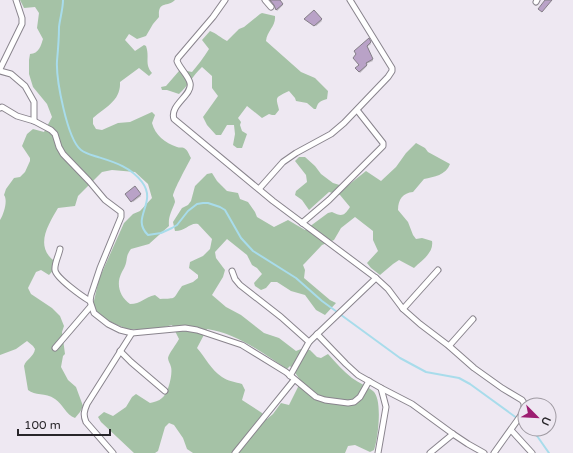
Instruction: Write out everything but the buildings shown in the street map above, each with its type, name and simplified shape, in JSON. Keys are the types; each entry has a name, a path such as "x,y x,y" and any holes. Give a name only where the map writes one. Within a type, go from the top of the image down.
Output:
{"street":[{"path":"16,0 22,18 22,24 0,70 11,74 25,86 34,102 34,120"},
{"path":"225,0 213,17 176,61 190,81 191,85 190,89 172,116 201,143 273,201 376,278 388,289 403,309 474,368 522,400 524,403 524,411 494,453"},
{"path":"265,0 272,7"},
{"path":"259,189 283,162 330,134 357,110 388,77 392,69 350,0"},
{"path":"0,108 2,107 17,116 34,120 51,130 55,134 63,154 105,200 121,212 121,217 98,275 90,304 55,348"},
{"path":"302,223 329,200 382,146 382,143 357,110"},
{"path":"60,249 54,268 56,274 90,304 94,313 108,324 120,330 132,333 185,328 197,330 242,345 268,361 316,397 325,400 348,403 357,401 369,381"},
{"path":"403,309 438,270"},
{"path":"232,271 235,279 240,285 281,317 309,342"},
{"path":"236,453 292,378 309,342 336,318 376,278"},
{"path":"449,346 473,319"},
{"path":"113,453 86,422 84,411 132,333"},
{"path":"317,334 358,375 412,404 453,434 484,453"},
{"path":"120,351 165,391"},
{"path":"378,453 386,407 381,388"},
{"path":"510,430 532,453"},
{"path":"430,453 453,434"}],"green space":[{"path":"20,0 175,0 160,8 159,17 146,36 137,39 129,34 125,40 135,51 144,45 146,46 148,54 148,67 152,73 149,76 139,68 120,82 120,89 115,99 93,118 93,124 96,129 102,130 118,123 130,122 152,112 155,115 152,123 153,127 158,135 168,143 185,149 191,158 173,196 175,202 170,216 169,226 149,244 131,249 128,254 125,267 121,273 119,286 121,294 130,304 137,303 155,295 160,299 172,298 182,286 193,282 198,278 198,275 189,268 190,262 203,256 210,249 212,239 198,224 193,224 182,230 175,231 173,222 182,208 188,205 191,201 195,186 207,174 212,173 217,181 227,191 238,193 240,199 248,202 257,217 274,227 288,220 305,230 328,213 332,212 342,215 350,207 340,195 329,192 309,210 302,200 295,195 296,191 307,182 306,175 295,161 299,157 305,157 321,174 333,183 346,187 366,171 381,181 396,167 406,153 416,143 425,148 428,152 450,164 446,171 436,176 424,179 413,192 404,195 400,200 398,210 408,222 416,239 422,238 432,241 429,253 414,268 399,260 380,275 371,268 367,263 378,251 373,240 373,231 355,217 341,228 334,240 322,245 303,265 305,270 304,278 330,300 336,303 325,315 316,310 305,295 291,291 277,282 271,282 266,288 261,290 255,286 254,283 262,274 252,265 247,255 227,239 215,252 216,258 225,270 223,277 212,295 226,307 241,315 264,333 279,338 296,351 301,349 310,350 317,357 321,358 328,354 355,380 373,391 376,395 379,410 377,437 374,450 370,452 355,445 348,446 345,453 193,453 187,449 183,438 174,425 169,423 165,427 158,451 155,453 134,453 101,422 98,417 104,412 113,416 126,407 132,397 136,394 150,403 159,400 164,396 170,384 171,367 168,358 179,339 172,325 153,330 127,329 108,321 98,314 93,305 99,279 124,223 133,214 140,211 152,198 148,184 135,172 112,170 102,172 78,196 75,206 58,208 46,232 44,244 49,256 59,264 49,275 41,270 36,272 28,288 31,294 52,308 60,316 64,326 62,332 65,354 63,356 61,367 68,380 76,387 83,406 80,412 75,418 72,417 55,399 48,395 34,393 28,390 24,366 35,349 27,341 16,349 0,355 0,220 5,207 6,200 4,195 6,189 14,178 20,177 25,172 30,161 30,158 22,146 27,134 33,129 44,132 52,117 47,104 33,87 29,74 30,54 38,51 43,39 37,28 39,13 35,7 24,8","holes":["207,329 218,331 249,344 287,369 290,366 301,381 289,405 281,403 273,414 267,419 262,413 242,400 245,390 242,384 226,380 218,374 197,348"]},
{"path":"262,13 275,16 274,23 266,41 301,72 315,78 328,91 327,99 320,102 316,109 314,109 307,103 296,101 289,91 277,98 279,110 275,115 269,114 262,118 247,106 238,118 241,122 240,125 242,131 247,134 242,148 237,148 233,145 235,134 234,125 227,125 221,135 216,135 207,125 203,117 218,96 212,88 212,76 202,67 179,94 162,90 161,87 166,86 179,71 192,72 209,49 202,40 210,31 227,41 239,29 244,27"}],"waterway":[{"path":"63,0 59,27 57,70 63,108 71,134 81,150 122,166 133,172 142,182 146,190 147,197 142,222 143,229 148,235 161,233 177,225 188,211 197,204 208,203 220,207 225,210 241,238 253,251 296,278 322,301 400,358 426,372 459,378 470,384 517,418"},
{"path":"538,437 549,453"}]}
